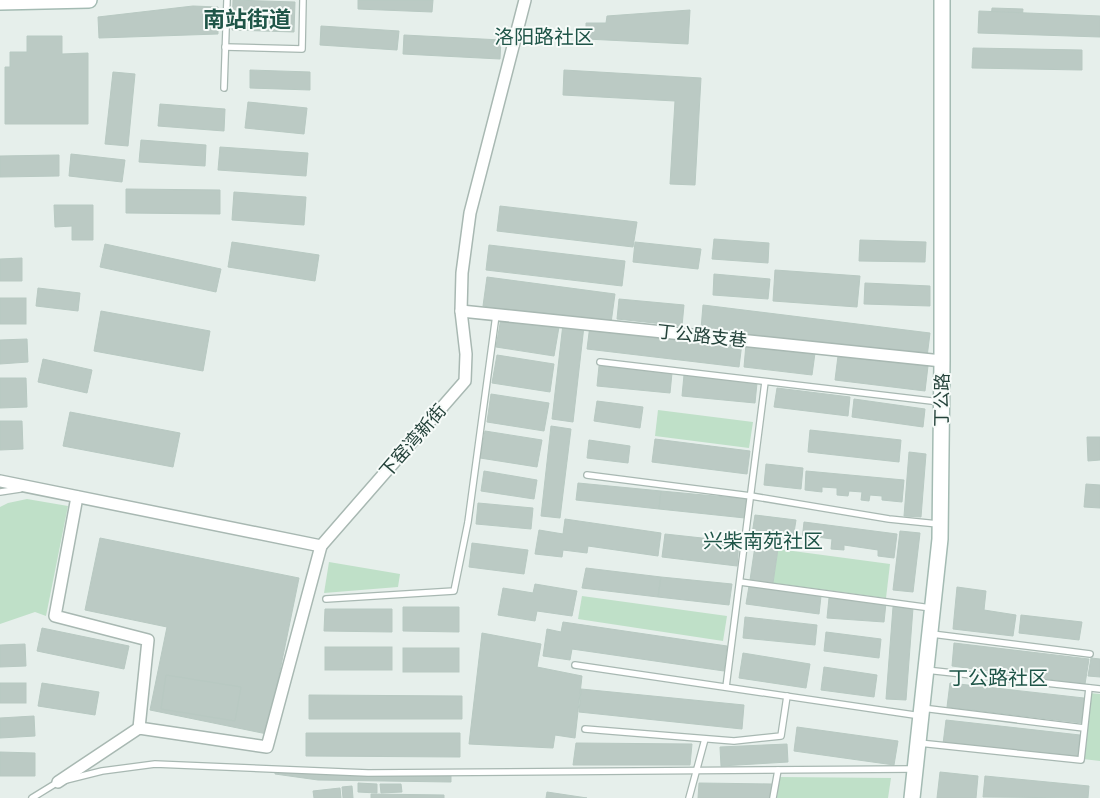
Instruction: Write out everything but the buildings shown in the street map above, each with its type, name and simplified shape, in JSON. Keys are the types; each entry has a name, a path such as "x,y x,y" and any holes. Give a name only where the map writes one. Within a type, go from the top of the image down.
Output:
{"street":[{"path":"0,2 89,0"},
{"name":"下窑湾新街","path":"321,546 464,382 466,354 461,311 462,272 470,213 525,0"},
{"name":"丁公路","path":"912,798 940,524 942,402 942,0"},
{"name":"丁公路支巷","path":"461,311 942,361"},
{"path":"0,481 321,546 267,747 139,728 58,782"},
{"path":"77,496 55,616 148,640 139,728"}],"lane":[{"path":"224,88 227,0"},
{"path":"225,47 302,49 303,0"},
{"path":"326,599 454,591 468,522 496,314"},
{"path":"600,362 942,402"},
{"path":"726,687 765,382"},
{"path":"587,475 751,496 889,519 940,524"},
{"path":"0,492 34,488"},
{"path":"740,582 932,609"},
{"path":"930,633 1090,654"},
{"path":"574,665 787,696 921,712 1084,728"},
{"path":"926,670 1100,689"},
{"path":"918,743 1081,760 1089,688"},
{"path":"585,729 734,741 781,736 787,696"},
{"path":"689,798 705,739"},
{"path":"32,798 58,782 102,772 154,764 368,773 915,769"},
{"path":"773,798 778,770"}],"green space":[{"path":"658,410 753,422 749,448 655,436"},
{"path":"27,499 68,506 46,616 35,612 0,624 0,507 8,503"},
{"path":"778,549 890,564 886,598 773,583"},
{"path":"329,562 400,574 398,587 324,593"},
{"path":"582,596 727,616 723,641 578,619"},
{"path":"1090,693 1100,694 1100,761 1083,759"},
{"path":"779,777 891,778 888,798 777,798"}],"district":[{"name":"南站街道","path":"247,19"},
{"name":"洛阳路社区","path":"544,37"},
{"name":"兴柴南苑社区","path":"763,541"},
{"name":"丁公路社区","path":"998,678"}]}
